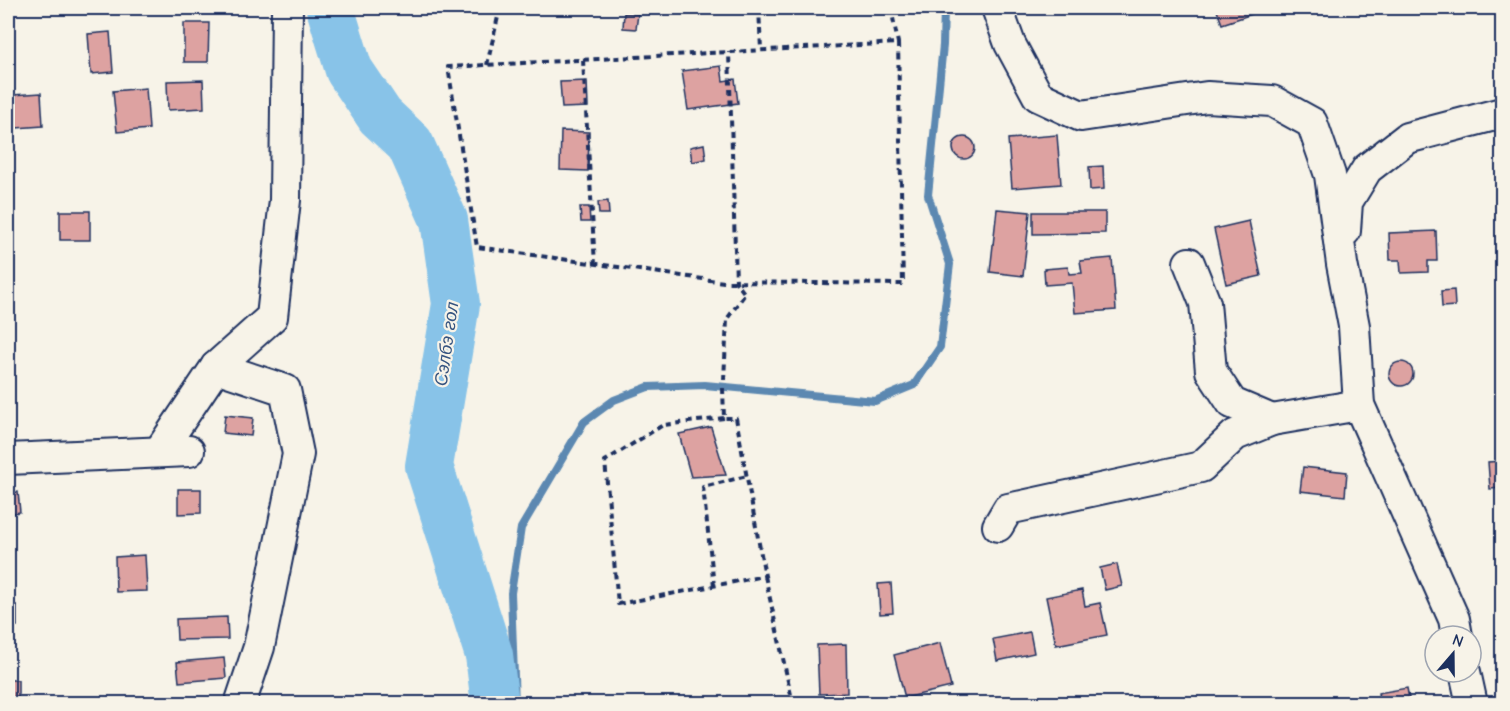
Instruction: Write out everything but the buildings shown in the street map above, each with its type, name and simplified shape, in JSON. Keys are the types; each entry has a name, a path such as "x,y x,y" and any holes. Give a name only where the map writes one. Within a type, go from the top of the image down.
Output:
{"street":[{"path":"159,452 216,367 272,317 285,200 287,8"},
{"path":"998,8 1010,44 1038,96 1081,116 1207,97 1272,101 1312,123 1330,176 1342,264 1354,326 1359,405 1455,624"},
{"path":"1006,8 1010,44"},
{"path":"1342,264 1347,202 1367,169 1407,138 1503,113"},
{"path":"1190,263 1205,303 1211,371 1232,403 1272,420"},
{"path":"216,367 285,390 298,454 259,647 240,704"},
{"path":"998,526 1008,509 1201,467 1235,435 1272,420 1359,405"},
{"path":"8,459 189,451"},
{"path":"1468,684 1472,704"}],"path":[{"path":"487,65 500,8"},
{"path":"759,8 761,50"},
{"path":"891,8 898,43 903,284 736,282 595,265 477,247 448,67 898,43"},
{"path":"724,380 728,319 745,294 736,282 729,52"},
{"path":"583,60 595,265"},
{"path":"723,387 724,418"},
{"path":"765,576 618,604 605,461 663,425 736,418 765,576 793,704"},
{"path":"714,586 704,488 747,476"}],"waterway":[{"name":"Сэлбэ гол","path":"330,8 349,70 380,116 410,144 444,220 456,304 429,466 489,655 495,704"},
{"path":"515,704 511,593 521,528 584,422 614,400 648,387 705,385 875,401 914,385 940,347 950,264 928,195 943,45 944,8"}]}
